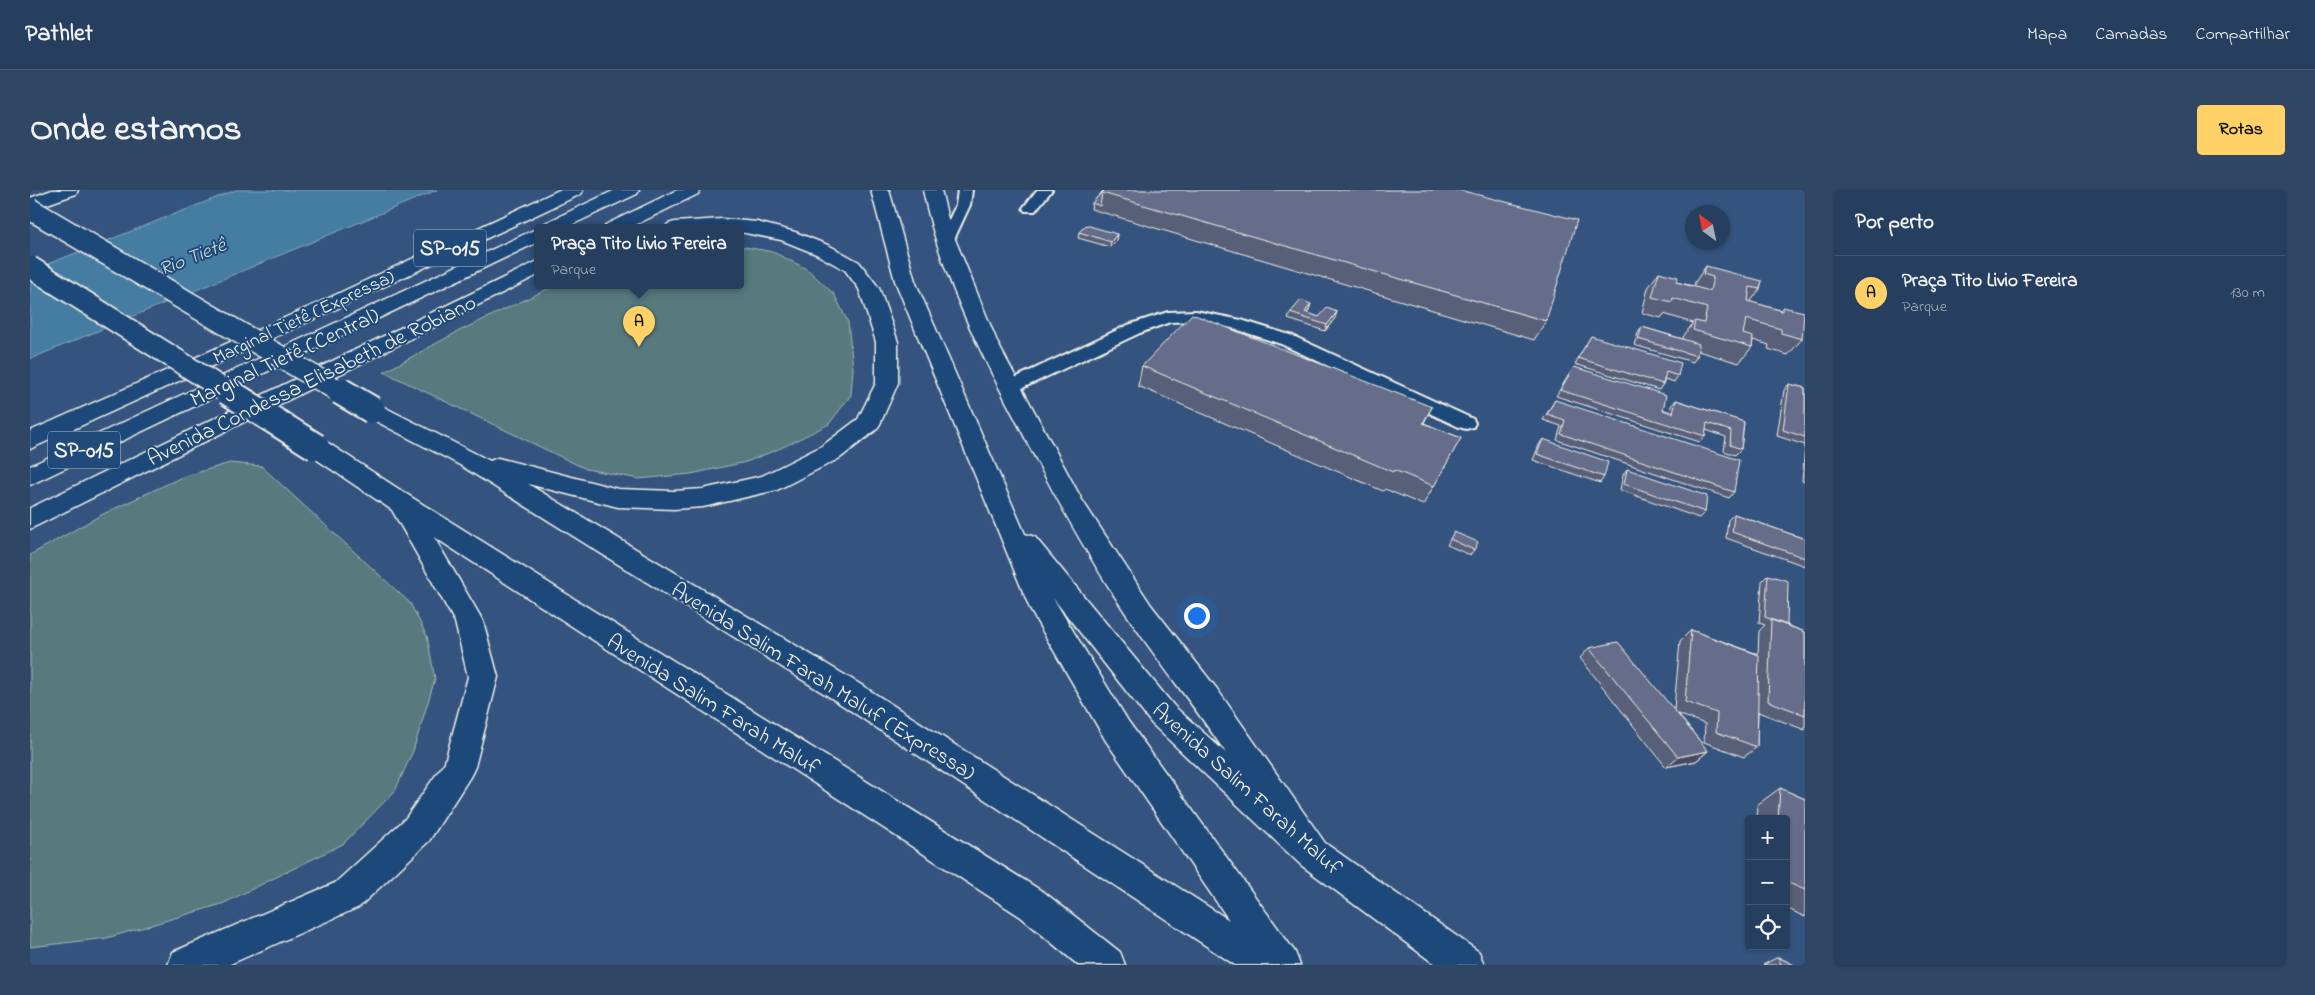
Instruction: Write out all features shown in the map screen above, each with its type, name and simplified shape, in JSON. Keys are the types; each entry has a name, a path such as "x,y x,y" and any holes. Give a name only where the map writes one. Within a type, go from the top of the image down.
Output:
{"highway":[{"path":"30,204 69,190"},
{"name":"Marginal Tietê (Expressa)","path":"30,441 325,307 574,190"},
{"path":"558,224 618,194 630,190"},
{"path":"622,224 691,190"},
{"path":"880,190 905,281 986,476 1045,611 1117,731 1282,965"},
{"path":"932,190 946,243 987,344 1072,504 1141,613 1206,698 1313,854"},
{"path":"901,199 905,281"},
{"name":"Avenida Salim Farah Maluf (Expressa)","path":"30,209 372,410 469,459 847,692 1267,965"},
{"path":"469,459 618,498 674,500 703,498 768,484 831,452 868,424 887,383 887,342 869,288 852,266 823,250 788,236 757,228 744,227"},
{"name":"Marginal Tietê (Central)","path":"30,476 534,236"},
{"name":"Avenida Salim Farah Maluf","path":"30,267 316,447 402,504 1033,905 1107,965"},
{"name":"Avenida Condessa Elisabeth de Robiano","path":"30,519 534,269"},
{"path":"186,965 346,895 417,830 459,767 483,676 469,622 402,504"},
{"name":"Avenida Salim Farah Maluf","path":"1002,513 1162,715 1313,854 1466,965"}],"lane":[{"path":"946,243 963,205 964,190"},
{"path":"1030,208 1045,190"},
{"path":"1010,387 1134,329 1168,318 1196,316 1235,324 1287,340 1466,423"}],"green space":[{"path":"744,247 773,252 807,269 834,294 848,322 853,368 851,395 829,424 781,448 746,462 691,474 639,479 586,469 384,372 459,331 548,289 744,289"},
{"path":"230,463 261,466 410,603 427,636 435,679 413,751 395,791 343,844 222,904 107,938 30,947 30,555 101,515 182,477"}],"water":[{"name":"Rio Tietê","path":"236,190 437,190 30,359 30,271"}],"building":[{"path":"1104,190 1100,206 1092,203"},
{"path":"1105,190 1459,190 1577,220 1546,321 1102,193"},
{"path":"1086,225 1117,234 1111,242 1079,232"},
{"path":"1706,266 1762,281 1760,289 1750,287 1748,301 1783,311 1783,307 1804,312 1802,339 1781,333 1781,329 1746,319 1743,334 1753,337 1752,347 1693,330 1695,321 1704,323 1707,308 1673,298 1672,302 1652,297 1659,272 1678,277 1676,282 1710,291 1713,277 1703,274"},
{"path":"1301,300 1311,304 1305,312 1319,317 1327,308 1337,312 1327,325 1290,313"},
{"path":"1192,314 1432,407 1423,423 1461,438 1434,486 1394,470 1393,472 1142,366"},
{"path":"1642,327 1699,344 1697,356 1638,339"},
{"path":"1591,336 1681,363 1678,376 1666,372 1663,384 1578,358"},
{"path":"1574,367 1666,395 1663,410 1673,413 1676,400 1744,422 1741,449 1730,445 1731,431 1707,423 1705,436 1560,390"},
{"path":"1789,384 1805,388 1805,437 1783,430"},
{"path":"1555,400 1739,460 1734,492 1561,434 1565,420 1547,414"},
{"path":"1543,439 1608,462 1604,477 1537,454"},
{"path":"1627,469 1707,496 1705,512 1624,484"},
{"path":"1734,514 1805,539 1805,558 1732,532"},
{"path":"1454,532 1478,542 1474,550 1450,539"},
{"path":"1768,575 1788,581 1787,625 1765,617"},
{"path":"1771,620 1805,632 1805,715 1768,701"},
{"path":"1691,630 1759,655 1757,747 1716,732 1717,713 1685,702"},
{"path":"1618,642 1708,751 1678,757 1589,648"},
{"path":"1780,788 1805,799 1805,890 1790,884 1790,815 1778,815"},
{"path":"1778,957 1794,965 1781,965"}],"place":[{"name":"Praça Tito Livio Fereira","path":"639,347"}]}
